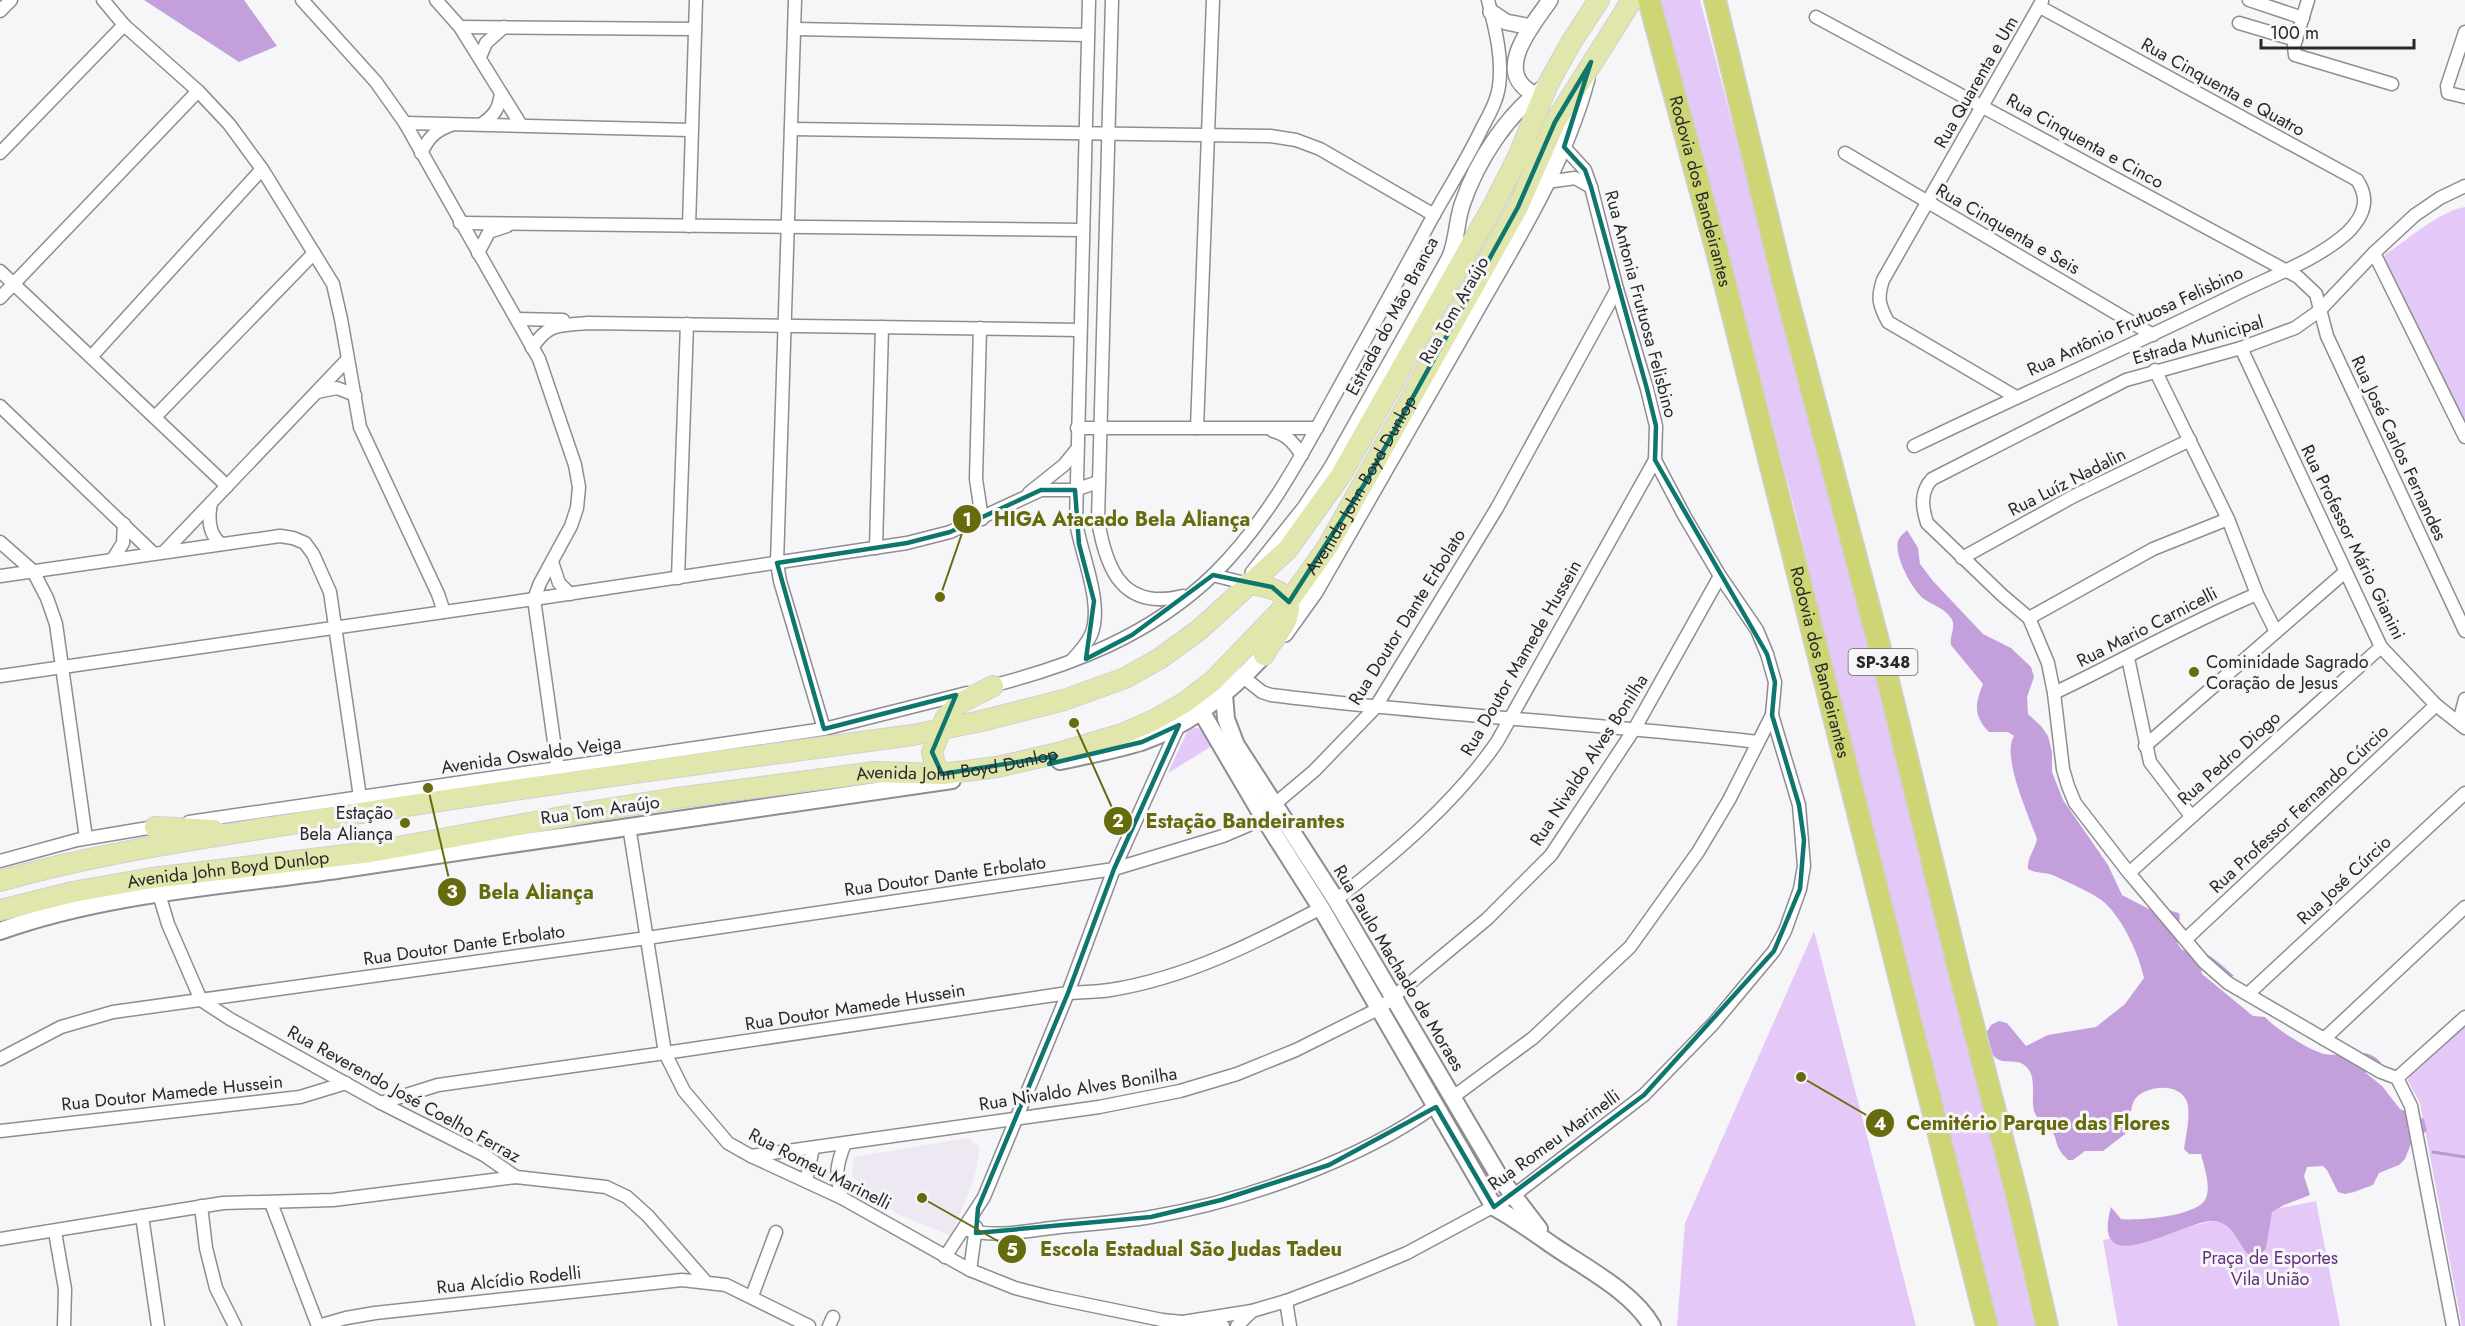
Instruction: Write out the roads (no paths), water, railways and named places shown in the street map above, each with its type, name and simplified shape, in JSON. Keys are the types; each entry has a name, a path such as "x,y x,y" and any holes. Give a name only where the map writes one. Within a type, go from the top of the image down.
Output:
{"highway":[{"name":"Rodovia dos Bandeirantes","path":"1649,0 1717,252 1987,1326"},
{"name":"SP-348","path":"1715,0 1783,281 1876,634 2018,1200 2047,1326"}],"main road":[{"name":"Avenida John Boyd Dunlop","path":"0,910 73,892 152,878 371,852 658,801 875,772 971,775 1034,760 1054,759 1154,720 1184,703 1214,681 1287,604 1329,546 1518,207 1555,122 1632,0"},
{"name":"Avenida John Boyd Dunlop","path":"0,880 55,865 235,833 468,796 940,730 1064,700 1125,678 1160,659 1199,630 1287,550 1341,475 1492,208 1518,157 1541,89 1595,5"},
{"path":"1054,759 1142,742 1201,711 1243,678 1264,655 1287,620 1285,597 1277,590 1248,584"},
{"path":"942,774 935,765 932,752 950,712 958,705 993,686"},
{"name":"Rua Paulo Machado de Moraes","path":"1224,695 1226,719 1233,738 1275,803 1329,904 1380,1008 1494,1207"},
{"name":"Rua Paulo Machado de Moraes","path":"1201,711 1262,815 1329,904 1394,998 1513,1196 1550,1244"},
{"name":"Rua Tom Araújo","path":"0,931 40,917 159,894 289,877 971,775"},
{"path":"155,827 184,827 235,833"},
{"path":"1494,1207 1521,1222 1625,1296 1645,1314 1652,1326"}],"street":[{"path":"0,11 11,0"},
{"path":"103,0 124,25 198,91 229,124 262,169 333,284 342,319 347,360 360,427 438,594 444,612"},
{"path":"302,0 376,82 405,123 538,359 575,465 579,487 577,508 571,526 534,600 558,770"},
{"path":"436,0 460,27 521,125"},
{"path":"689,226 696,0"},
{"path":"795,0 777,563 780,581 824,729"},
{"path":"1068,664 1083,649 1091,634 1095,616 1094,601 1077,533 1076,490 1089,0"},
{"path":"1112,0 1098,482 1099,531 1107,562 1114,575 1125,587 1149,598 1172,599 1190,594"},
{"path":"1197,428 1213,0"},
{"path":"1541,89 1524,88 1518,79 1515,67 1518,53 1531,27 1550,0"},
{"path":"2250,0 2303,18"},
{"path":"2308,0 2293,51 2295,55 2392,84"},
{"name":"Rua Quarenta e Um","path":"2016,397 1888,322 1882,311 1878,294 1883,280 2041,4"},
{"name":"Rua Cinquenta e Quatro","path":"2041,4 2357,180 2364,190 2365,203 2362,214"},
{"path":"1490,6 1506,22 1531,27"},
{"path":"1465,162 1494,104 1499,87 1500,64 1490,6"},
{"name":"Rua Cinquenta e Cinco","path":"1816,17 1983,105 2283,271 2298,277 2316,294 2319,311"},
{"path":"2239,23 2296,40"},
{"path":"0,153 124,25"},
{"path":"460,27 695,29"},
{"path":"480,57 486,43 504,27"},
{"path":"795,29 1088,35"},
{"path":"2465,32 2447,86 2448,93 2465,98"},
{"name":"Rua Tom Araújo","path":"1264,655 1282,637 1315,592 1524,227 1564,147 1577,115 1591,62"},
{"name":"Estrada do Mão Branca","path":"1248,584 1255,569 1305,508 1330,469 1449,259 1462,205 1498,135 1541,89"},
{"path":"0,298 198,91"},
{"path":"482,124 493,117 499,107 501,93"},
{"path":"405,123 691,130"},
{"path":"421,153 428,138 438,130 455,124"},
{"path":"791,129 1270,136 1296,140 1320,149 1434,215"},
{"path":"1465,162 1481,146 1498,135"},
{"name":"Rua Antonia Frutuosa Felisbino","path":"1564,147 1585,170 1591,187 1656,426 1654,460"},
{"name":"Rua Cinquenta e Seis","path":"1845,153 2153,335"},
{"name":"Avenida Oswaldo Veiga","path":"0,861 86,838 824,729 993,686 1068,664 1132,635 1213,575 1268,509 1302,455 1465,162"},
{"path":"91,357 262,169"},
{"name":"Rua Antonia Frutuosa Felisbino","path":"1547,182 1575,178 1591,187"},
{"name":"Estrada Municipal","path":"1962,558 1928,523 1923,512 1925,487 1932,479 2100,391 2155,370 2241,348 2295,328 2319,311 2374,253 2415,215 2440,198 2465,186"},
{"name":"Rua Antônio Frutuosa Felisbino","path":"1914,446 2153,335 2283,271 2334,244 2349,231 2362,214"},
{"path":"460,223 1083,230"},
{"path":"478,253 489,232 526,224"},
{"path":"155,417 314,253"},
{"path":"2374,253 2465,437"},
{"path":"0,271 227,486"},
{"name":"Rua Doutor Dante Erbolato","path":"0,1059 61,1027 113,1012 647,938 1114,869 1223,836 1251,824 1314,771 1375,708 1497,508 1617,289"},
{"name":"Rua José Carlos Fernandes","path":"2319,311 2326,336 2465,631"},
{"path":"517,320 1080,330"},
{"path":"532,348 542,333 552,326 588,323"},
{"path":"678,578 687,324"},
{"path":"876,548 882,327"},
{"path":"980,328 976,479 982,519"},
{"name":"Rua Professor Mário Gianini","path":"2241,348 2380,646 2436,705 2462,725"},
{"path":"159,552 211,503 347,360"},
{"path":"2155,370 2228,519 2257,594 2276,632"},
{"path":"316,393 337,388 355,395"},
{"path":"0,406 124,524 159,552"},
{"path":"1077,428 1317,428"},
{"path":"1266,429 1288,438 1302,455"},
{"name":"Rua Luíz Nadalin","path":"1962,558 2074,496 2190,440"},
{"path":"1026,496 1040,482 1064,465 1077,449"},
{"path":"1454,1097 1533,1038 1630,947 1698,852 1729,800 1772,715 1775,682 1757,630 1720,576 1654,460"},
{"name":"Rua Doutor Mamede Hussein","path":"381,1103 438,1084 1068,993 1110,990 1206,963 1257,942 1329,904 1372,871 1480,767 1510,718 1654,460"},
{"path":"0,676 534,600 907,543 950,532 982,519 1026,496 1052,489 1076,490 1098,482"},
{"path":"211,503 208,518 216,540 220,543"},
{"path":"196,518 193,534 199,547"},
{"path":"2029,618 2153,549 2180,536 2228,519"},
{"path":"113,559 123,543 124,524"},
{"path":"0,576 280,536 305,543 327,582 336,627 360,797"},
{"path":"0,542 0,556"},
{"path":"0,542 33,571 47,598 56,624 86,838"},
{"path":"1962,558 2029,618 2048,663 2054,693 2059,746 2068,786 2075,803 2129,873 2204,962 2220,976 2381,1072 2397,1078 2411,1106 2453,1326"},
{"path":"552,562 559,582 570,594"},
{"path":"2145,746 2345,572"},
{"path":"1213,575 1248,584"},
{"name":"Rua Nivaldo Alves Bonilha","path":"751,1156 1099,1107 1192,1088 1237,1074 1296,1050 1380,1008 1487,919 1551,855 1635,728 1720,576"},
{"name":"Rua Mario Carnicelli","path":"2054,693 2128,658 2209,614 2257,594"},
{"path":"2451,602 2465,610"},
{"name":"Rua Pedro Diogo","path":"2129,873 2380,646"},
{"path":"2128,658 2150,762 2191,816"},
{"path":"1243,678 1262,692 1271,695 1375,708 1635,728 1757,742"},
{"path":"2462,725 2465,699"},
{"name":"Rua Professor Fernando Cúrcio","path":"2186,939 2436,705"},
{"name":"Rua Romeu Marinelli","path":"1183,1322 1252,1311 1286,1301 1407,1253 1513,1196 1644,1095 1746,987 1774,951 1785,931 1800,889 1804,866 1804,840 1799,805 1772,715"},
{"path":"970,1270 970,1231 978,1208 1068,993 1114,869 1179,724"},
{"name":"Rua José Cúrcio","path":"2248,994 2465,793"},
{"name":"Rua Romeu Marinelli","path":"629,826 665,1053 684,1091 728,1143 842,1198 970,1270 1015,1288 1050,1298 1183,1322 1223,1326"},
{"path":"159,894 168,924 201,1000"},
{"path":"2324,1039 2465,907"},
{"name":"Rua Reverendo José Coelho Ferraz","path":"201,1000 230,1019 381,1103 484,1155 516,1177 606,1187 627,1197 648,1216 706,1282"},
{"path":"2397,1078 2465,1017"},
{"name":"Rua Doutor Mamede Hussein","path":"0,1131 300,1097 346,1083"},
{"path":"945,1257 970,1231 1024,1231 1151,1217 1221,1200 1329,1165 1387,1136 1435,1106"},
{"path":"842,1198 837,1178 837,1163 845,1143"},
{"path":"806,1180 813,1148"},
{"path":"0,1239 55,1232 223,1203 333,1200 516,1177"},
{"path":"270,1203 318,1326"},
{"path":"201,1206 206,1248 216,1288 235,1326"},
{"path":"142,1216 158,1326"},
{"path":"55,1232 65,1289 64,1326"},
{"path":"752,1296 776,1232"},
{"name":"Rua Alcídio Rodelli","path":"318,1326 682,1280 706,1282"},
{"path":"706,1282 726,1285 752,1296 809,1326"},
{"path":"1286,1301 1290,1326"},
{"path":"1238,1326 1252,1311"}],"waterway":[{"path":"2433,1152 2465,1157"}],"place":[{"name":"HIGA Atacado Bela Aliança","path":"940,597"},
{"name":"Cominidade Sagrado Coração de Jesus","path":"2194,672"},
{"name":"Estação Bandeirantes","path":"1074,723"},
{"name":"Bela Aliança","path":"428,788"},
{"name":"Estação Bela Aliança","path":"405,823"},
{"name":"Cemitério Parque das Flores","path":"1801,1077"},
{"name":"Escola Estadual São Judas Tadeu","path":"922,1198"}],"park label":[{"name":"Praça de Esportes Vila União","path":"2270,1268"}]}
